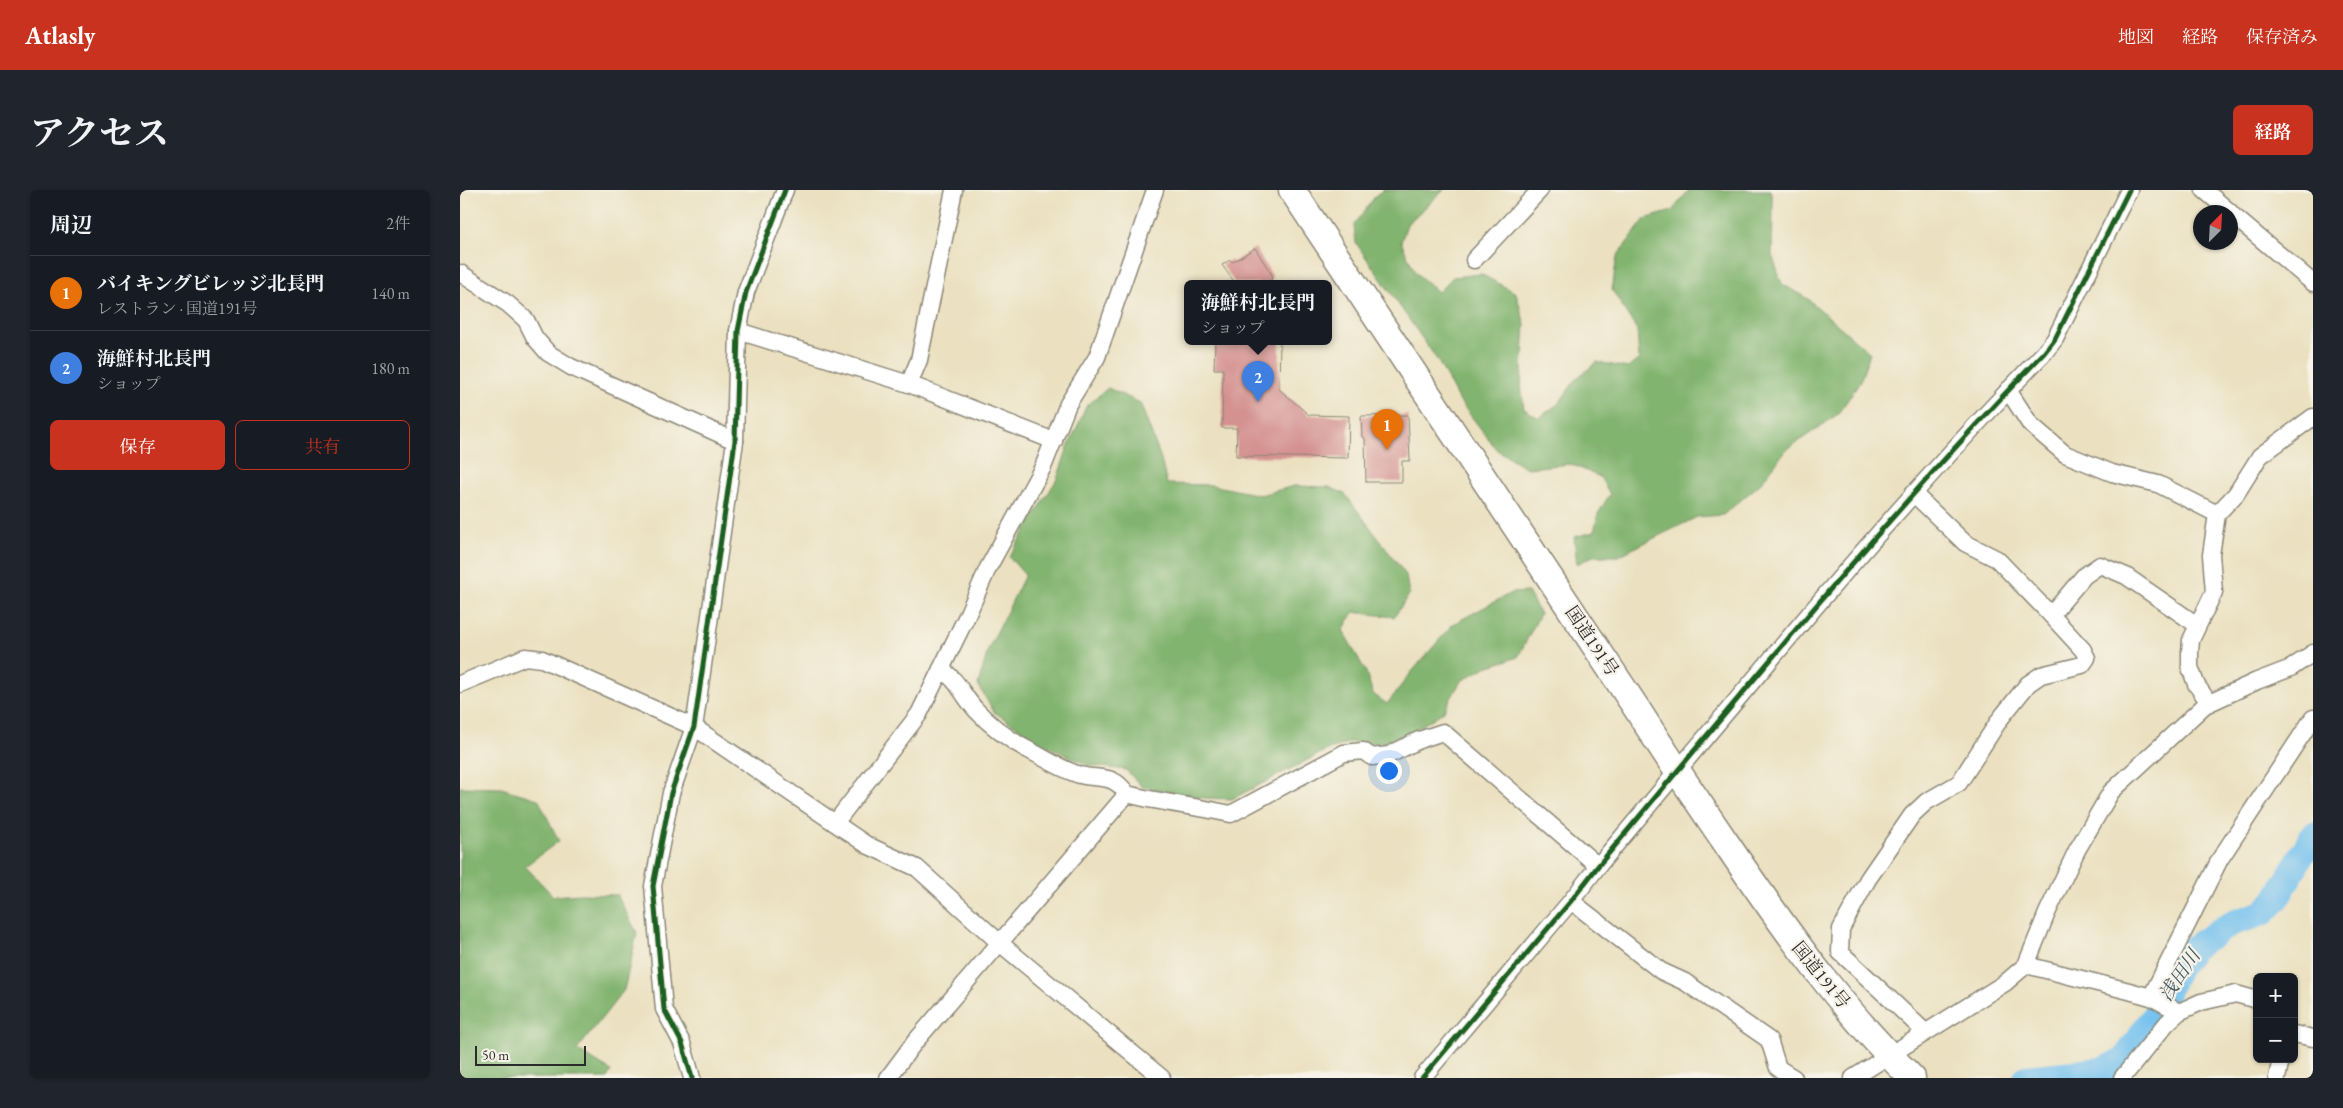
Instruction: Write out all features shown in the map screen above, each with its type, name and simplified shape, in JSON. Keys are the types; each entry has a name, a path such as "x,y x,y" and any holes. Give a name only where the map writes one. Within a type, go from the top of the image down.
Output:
{"highway":[{"name":"国道191号","path":"1292,190 1677,772 1795,944 1888,1055 1912,1078"}],"street":[{"path":"692,1078 682,1043 664,1009 653,886 670,793 694,727 735,441 738,331 746,292 785,190"},
{"path":"908,384 919,360 954,190"},
{"path":"835,822 919,714 942,669 988,568 1043,467 1068,404 1097,357 1155,190"},
{"path":"1474,260 1540,190"},
{"path":"1422,1078 1822,597 1913,493 2055,339 2129,190"},
{"path":"2204,190 2221,205"},
{"path":"2238,220 2313,283"},
{"path":"460,273 508,304 526,320 535,338 548,353 571,367 735,441"},
{"path":"738,331 908,384 1054,440"},
{"path":"2008,390 2030,424 2065,454 2112,473 2158,484 2217,514"},
{"path":"2209,703 2196,684 2190,667 2191,640 2214,592 2211,555 2217,514 2236,494 2260,456 2313,417"},
{"path":"1913,493 1965,543 1997,560 2051,615 2083,650 2087,658 2082,665 2041,675 2028,684 2000,719 1959,783 1926,802 1912,815 1868,879 1841,929 1840,952 1925,1032"},
{"path":"2051,615 2084,576 2100,566 2126,576 2197,625"},
{"path":"1853,1078 2005,983 2026,965 2047,913 2077,850 2111,792 2209,703 2292,668 2313,653"},
{"path":"460,684 525,657 542,659 694,727 711,741 867,845 917,868 1001,944 1162,1078"},
{"path":"942,669 953,677 975,709 999,732 1036,754 1080,775 1101,777 1120,783 1127,794 1158,802 1193,805 1231,814 1344,753 1362,752 1372,757 1388,755 1418,740 1443,732 1598,866"},
{"path":"2122,1078 2167,1023 2164,1004 2220,859 2313,718"},
{"path":"888,1078 914,1043 1001,944 1127,794"},
{"path":"1571,901 1661,970 1685,982 1769,1040 1778,1068 1794,1078"},
{"path":"2026,965 2164,1004 2201,1002 2236,994 2253,999"},
{"path":"2298,1035 2313,1038"},
{"path":"2277,1078 2280,1063"}],"green space":[{"path":"1384,190 1444,190 1407,224 1401,242 1415,272 1438,292 1453,277 1481,274 1516,293 1525,325 1521,385 1524,409 1539,418 1559,403 1577,378 1597,362 1628,368 1639,359 1637,330 1612,290 1617,256 1645,219 1672,211 1689,190 1770,190 1773,203 1772,255 1782,284 1808,299 1870,353 1860,382 1838,414 1786,450 1759,485 1723,515 1697,517 1618,556 1593,556 1577,564 1574,537 1594,532 1598,514 1610,494 1600,477 1571,464 1527,468 1497,450 1458,399 1438,361 1356,243 1354,225 1377,194"},
{"path":"1108,388 1140,403 1160,456 1167,484 1211,485 1260,495 1294,486 1329,487 1345,494 1406,575 1409,595 1394,617 1353,612 1343,631 1366,672 1373,694 1387,704 1453,624 1511,593 1528,592 1540,614 1518,657 1486,667 1461,681 1443,712 1418,728 1384,743 1350,742 1327,750 1232,799 1203,798 1142,787 1126,770 1088,765 1045,745 994,712 978,685 988,650 1025,575 1009,557 1057,479 1068,447 1087,405"},
{"path":"460,787 501,788 538,799 559,841 525,866 553,896 581,894 617,895 637,933 624,990 577,1050 611,1071 607,1078 460,1078"}],"building":[{"path":"1255,248 1272,275 1271,280 1233,280 1222,265 1230,260 1233,262"},
{"path":"1215,345 1280,345 1279,389 1309,415 1349,416 1348,458 1236,456 1237,428 1222,428 1223,369 1214,369"},
{"path":"1408,415 1410,461 1402,461 1402,482 1366,482 1365,438 1362,437 1361,416"}],"waterway":[{"name":"浅田川","path":"2026,1078 2102,1070 2124,1060 2154,1016 2179,967 2193,948 2230,924 2263,913 2276,900 2313,835"}],"cycle path":[{"path":"692,1078 682,1043 664,1009 653,886 671,793 694,727 735,441 738,331 746,292 785,190"},
{"path":"1422,1078 1816,605 1928,477 2044,353 2055,339 2129,190"}],"place":[{"name":"海鮮村北長門","path":"1258,402"},
{"name":"バイキングビレッジ北長門","path":"1387,450"}]}
